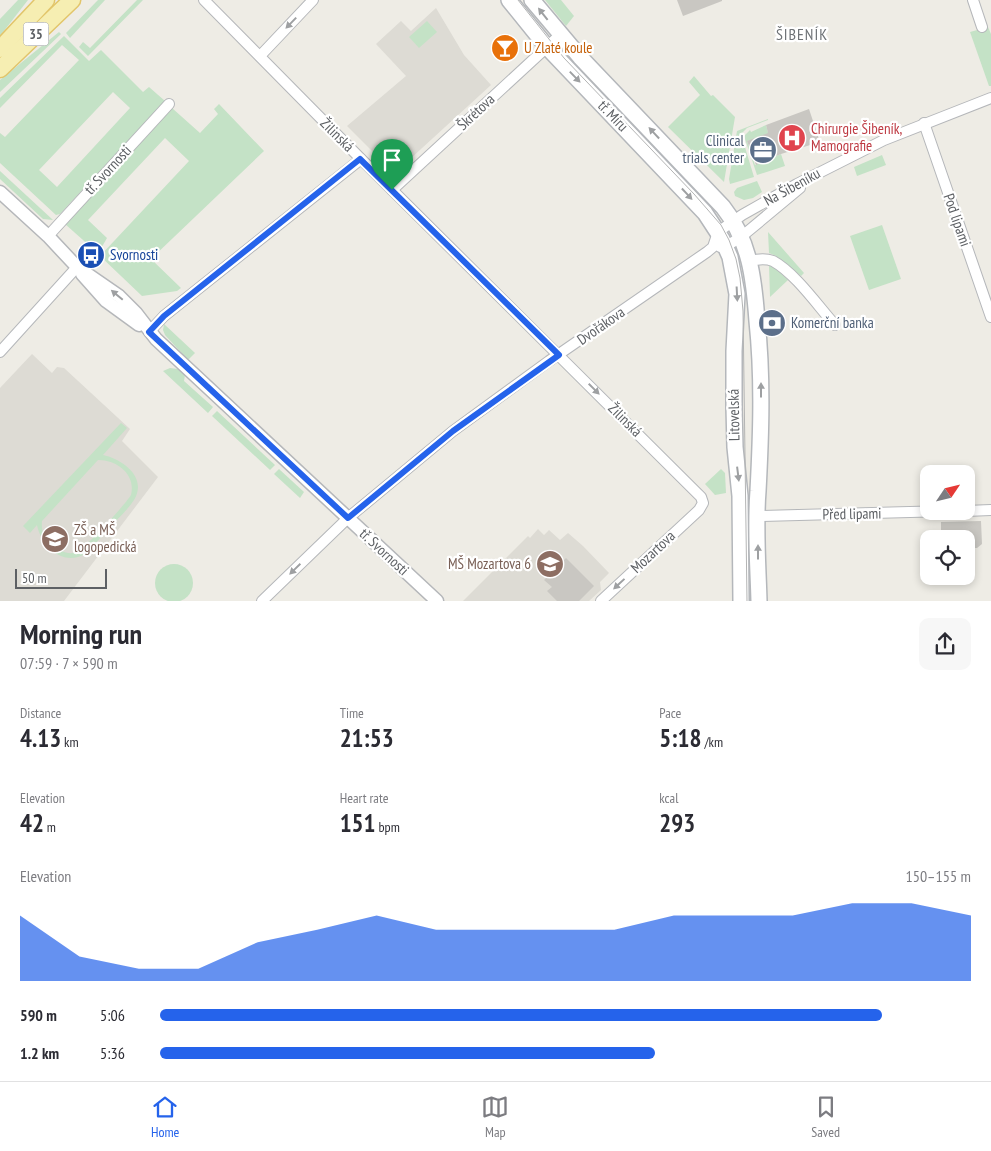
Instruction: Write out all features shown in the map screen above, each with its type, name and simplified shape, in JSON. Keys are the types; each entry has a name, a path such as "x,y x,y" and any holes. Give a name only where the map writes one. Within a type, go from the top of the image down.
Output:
{"main road":[{"name":"35","path":"0,49 46,0"},
{"name":"35","path":"0,69 72,0"},
{"name":"tř. Míru","path":"509,0 547,47 700,208 718,232"},
{"name":"tř. Míru","path":"532,0 560,34 718,202 733,221"},
{"name":"Litovelská","path":"733,221 750,261 756,294 761,362 758,601"},
{"name":"Litovelská","path":"718,232 719,247 735,274 737,294 734,397 735,446 740,496 741,601"}],"street":[{"name":"Žilinská","path":"204,0 360,159 697,492 703,502"},
{"path":"260,56 313,0"},
{"path":"972,0 982,27"},
{"name":"Škrétova","path":"392,190 560,34"},
{"name":"Na Šibeníku","path":"718,232 733,221 851,155 924,123 991,98"},
{"name":"tř. Svornosti","path":"48,236 169,104"},
{"name":"Pod lipami","path":"924,123 991,317"},
{"path":"149,332 164,316 360,159"},
{"name":"Dvořákova","path":"262,601 348,518 453,431 559,355 719,247 741,237 809,179"},
{"name":"tř. Svornosti","path":"0,192 48,236 77,267 119,296 136,313 149,332 438,601"},
{"path":"750,261 765,259 774,262 797,282 835,325"},
{"path":"1,348 77,267"},
{"name":"Mozartova","path":"601,601 697,512 703,502"},
{"path":"975,511 991,510"},
{"name":"Před lipami","path":"758,516 920,512"}],"shaded area":[{"path":"436,8 464,55 491,85 398,170 392,171 347,126 406,76 376,44 401,21 411,31"},
{"name":"ZŠ a MŠ logopedická","path":"32,354 52,373 57,367 64,368 130,429 122,441 158,477 64,601 0,601 0,388"},
{"name":"MŠ Mozartova 6","path":"538,529 544,535 549,530 560,540 568,533 583,546 609,573 600,582 601,590 589,601 463,601 528,536 530,538"}],"green space":[{"path":"18,0 28,0 0,36 0,19"},
{"path":"98,0 105,0 70,38 66,33"},
{"path":"137,0 143,0 88,56 79,47 83,42 90,48"},
{"path":"545,0 561,0 574,16 566,26"},
{"path":"427,21 437,32 419,48 409,37"},
{"path":"988,27 991,34 991,86 989,86 970,32"},
{"path":"59,32 61,34 0,92 0,80"},
{"path":"64,36 89,61 101,50 143,92 149,87 165,101 60,214 56,215 0,163 0,133 5,137 79,60 62,45 0,108 0,98","holes":["113,92 130,108 57,187 39,170"]},
{"path":"694,76 711,96 713,95 735,117 724,182 668,127 700,95 689,82"},
{"path":"219,104 264,151 151,259 181,288 177,291 142,296 100,256 189,161 165,138 88,220 107,238 99,252 65,224 172,108 200,133 218,114 214,109"},
{"path":"768,119 747,128 741,134 754,177 730,184 729,179 737,131"},
{"path":"766,125 769,136 747,141 755,165 781,154 785,166 757,175 744,136 750,130 751,132"},
{"path":"882,155 886,165 857,176 854,167"},
{"path":"0,171 53,220 43,219 0,179"},
{"path":"757,181 762,192 753,198 744,200 735,196 734,192 737,188"},
{"path":"882,225 901,279 869,290 850,236"},
{"path":"768,232 804,273 801,276 776,256 769,253"},
{"path":"769,265 777,269 788,280 770,297"},
{"path":"164,324 195,353 188,360 165,335 163,330"},
{"path":"170,368 178,369 185,375 184,381 213,407 208,413 163,371"},
{"path":"217,411 275,465 270,470 212,416"},
{"path":"121,423 127,428 103,455 118,460 131,470 138,484 137,492 128,508 90,550 78,557 64,557 51,550 42,538 37,525 30,533 23,526","holes":["98,460 119,466 128,475 131,481 131,495 86,545 73,553 59,550 49,543 45,537 42,521"]},
{"path":"279,469 304,492 300,498 274,474"},
{"path":"721,469 725,473 726,493 715,495 705,484"},
{"path":"174,564 181,566 191,576 193,583 191,590 181,600 167,600 157,590 155,583 157,576 167,566"}],"building":[{"path":"677,0 722,0 722,1 683,16"},
{"name":"Chirurgie Šibeník, Mamografie","path":"809,109 820,142 781,154 756,165 747,141 768,133 766,125"},
{"path":"981,521 982,544 975,548 975,530 941,530 941,522"},
{"path":"566,558 594,586 579,601 557,601 547,591 552,587 544,580"}],"tram line":[{"path":"518,0 564,58 694,194 721,225 729,240 740,278 743,311 747,601"}],"place":[{"name":"U Zlaté koule","path":"505,48"},
{"name":"Chirurgie Šibeník, Mamografie","path":"792,138"},
{"name":"Clinical trials center","path":"763,150"},
{"name":"Svornosti","path":"91,255"},
{"name":"Komerční banka","path":"772,323"},
{"name":"ZŠ a MŠ logopedická","path":"55,539"},
{"name":"MŠ Mozartova 6","path":"550,564"}],"district":[{"name":"ŠIBENÍK","path":"802,34"}],"route":[{"path":"360,159 392,190 559,355 453,431 348,518 149,332 164,316 360,159"}]}
